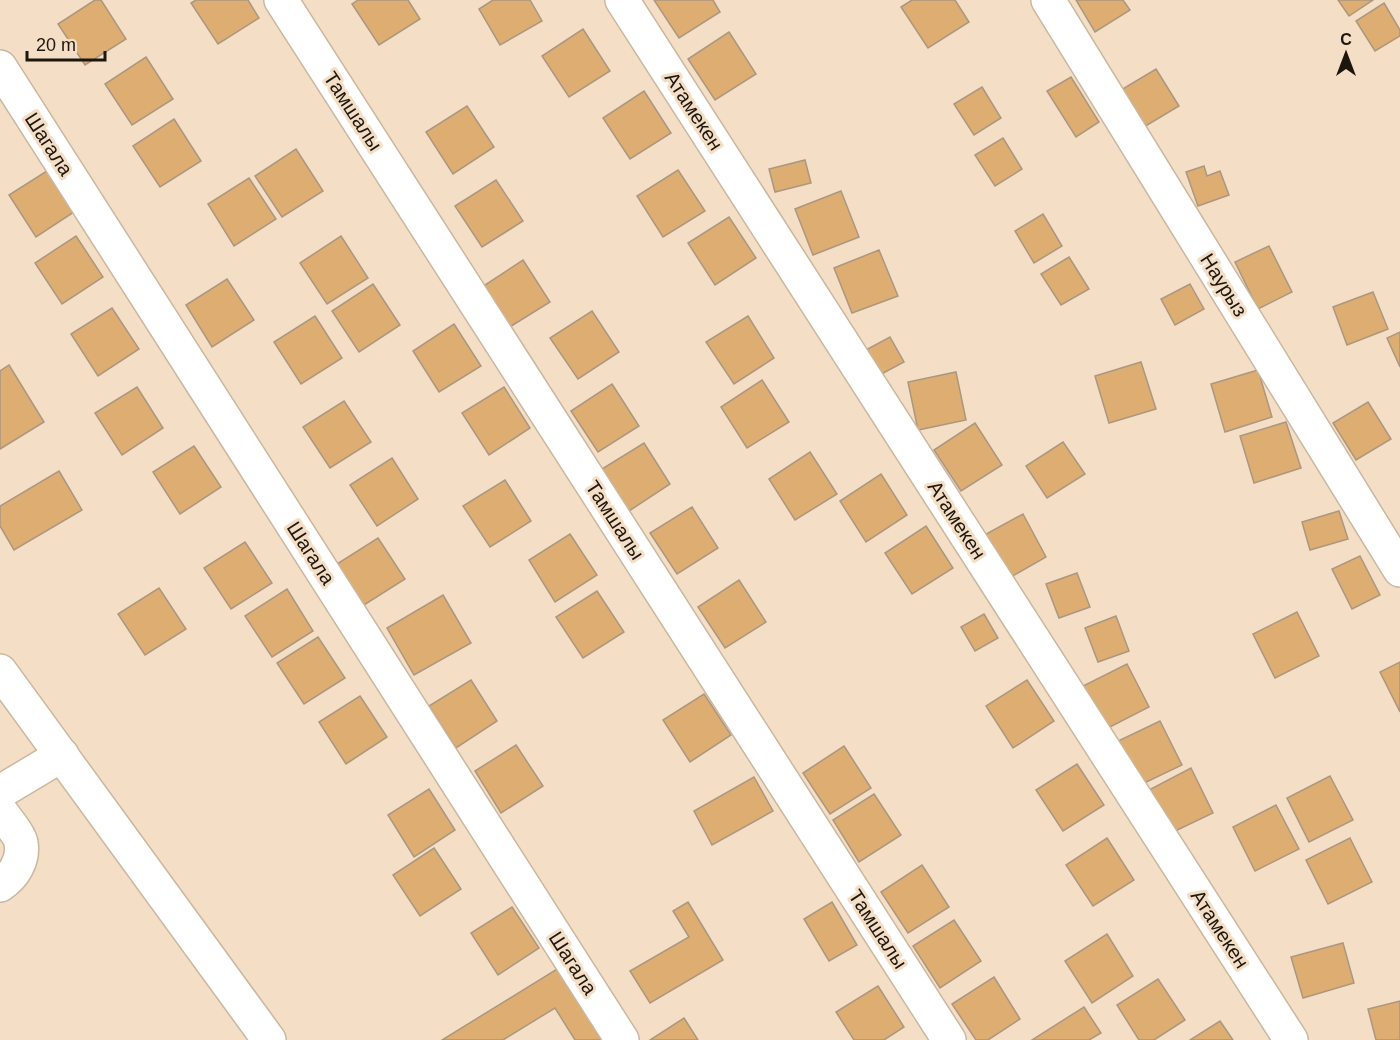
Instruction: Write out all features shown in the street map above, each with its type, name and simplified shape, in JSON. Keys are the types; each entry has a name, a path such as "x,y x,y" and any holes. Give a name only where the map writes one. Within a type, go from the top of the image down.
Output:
{"street":[{"name":"Тамшалы","path":"281,0 949,1040"},
{"name":"Атамекен","path":"622,0 1291,1040"},
{"name":"Наурыз","path":"1047,0 1400,570"},
{"name":"Шагала","path":"0,67 622,1040"},
{"path":"0,671 269,1040"},
{"path":"0,792 62,755"},
{"path":"0,810 21,842 20,864 0,885"}],"building":[{"path":"95,0 101,0 126,39 85,65 58,24"},
{"path":"196,0 248,0 259,18 218,44 191,3"},
{"path":"358,0 408,0 420,19 379,45 352,4"},
{"path":"493,0 530,0 542,21 500,45 479,9"},
{"path":"654,0 713,0 720,12 679,38"},
{"path":"912,0 955,0 969,22 928,48 901,7"},
{"path":"1076,0 1123,0 1130,10 1095,32"},
{"path":"1338,0 1373,0 1349,16"},
{"path":"1384,3 1400,30 1400,36 1375,51 1356,21"},
{"path":"583,29 610,71 569,97 542,56"},
{"path":"729,32 756,74 715,100 688,59"},
{"path":"146,57 173,99 132,125 105,84"},
{"path":"1156,69 1179,106 1144,127 1121,90"},
{"path":"1071,77 1099,122 1076,137 1047,91"},
{"path":"982,87 1001,118 974,135 954,104"},
{"path":"644,91 671,133 630,159 603,118"},
{"path":"467,106 494,147 453,174 426,132"},
{"path":"174,119 201,161 160,187 133,146"},
{"path":"1003,138 1022,169 995,186 975,155"},
{"path":"296,149 323,191 282,217 255,176"},
{"path":"805,160 811,183 775,192 769,169"},
{"path":"1204,166 1207,176 1220,171 1229,195 1198,206 1186,172"},
{"path":"50,169 77,210 36,237 9,195"},
{"path":"678,170 705,211 663,237 637,196"},
{"path":"249,178 276,219 234,246 208,204"},
{"path":"496,180 523,221 482,247 455,206"},
{"path":"841,191 859,237 813,255 795,209"},
{"path":"1043,214 1062,246 1034,263 1015,231"},
{"path":"729,217 756,258 715,285 688,243"},
{"path":"76,236 103,277 62,304 35,263"},
{"path":"341,236 368,278 327,304 300,263"},
{"path":"1269,246 1292,292 1258,309 1235,262"},
{"path":"879,250 898,296 852,313 834,268"},
{"path":"1069,257 1089,289 1061,305 1041,274"},
{"path":"523,260 550,302 508,328 482,287"},
{"path":"227,279 254,320 212,347 186,305"},
{"path":"373,284 400,325 359,352 332,311"},
{"path":"1190,284 1204,309 1175,325 1161,299"},
{"path":"1373,292 1388,329 1347,345 1333,307"},
{"path":"112,308 139,349 98,376 71,334"},
{"path":"592,311 619,352 578,379 550,338"},
{"path":"315,316 342,358 301,384 274,342"},
{"path":"748,316 774,358 734,384 706,342"},
{"path":"454,324 481,366 439,392 413,351"},
{"path":"1400,332 1400,367 1387,338"},
{"path":"890,337 904,362 876,377 862,352"},
{"path":"1141,362 1156,409 1109,423 1095,376"},
{"path":"9,365 44,422 0,449 0,371"},
{"path":"1258,370 1272,417 1225,432 1211,384"},
{"path":"956,372 966,420 918,430 908,382"},
{"path":"762,380 789,422 747,448 721,407"},
{"path":"612,384 639,426 598,452 571,411"},
{"path":"137,387 163,428 122,455 95,413"},
{"path":"504,387 530,428 489,455 462,413"},
{"path":"344,401 371,442 330,468 303,427"},
{"path":"1368,402 1391,439 1356,460 1333,423"},
{"path":"1286,422 1301,468 1254,483 1240,436"},
{"path":"975,423 1002,465 961,491 934,450"},
{"path":"1063,442 1085,474 1047,498 1026,466"},
{"path":"644,443 670,484 629,511 602,469"},
{"path":"194,446 221,487 180,514 153,472"},
{"path":"810,452 837,494 795,520 769,479"},
{"path":"392,458 418,499 377,526 350,485"},
{"path":"59,471 82,510 14,550 0,526 0,506"},
{"path":"881,474 907,515 866,542 840,501"},
{"path":"505,480 531,521 490,547 463,506"},
{"path":"692,507 718,548 677,574 650,533"},
{"path":"1339,511 1348,539 1310,550 1302,522"},
{"path":"1023,514 1046,557 1004,581 979,538"},
{"path":"926,526 953,568 912,594 885,553"},
{"path":"570,534 597,575 555,602 529,560"},
{"path":"378,538 405,579 364,605 337,564"},
{"path":"245,542 272,583 231,609 204,568"},
{"path":"1360,556 1380,595 1352,609 1332,569"},
{"path":"1077,573 1090,607 1059,618 1046,584"},
{"path":"739,580 766,622 725,648 698,607"},
{"path":"159,588 186,629 145,655 118,614"},
{"path":"287,589 313,631 272,657 245,616"},
{"path":"597,591 624,632 583,658 556,617"},
{"path":"443,595 471,643 414,675 387,628"},
{"path":"1297,612 1319,656 1275,678 1253,634"},
{"path":"984,614 998,638 975,651 961,627"},
{"path":"1116,616 1129,651 1098,662 1085,628"},
{"path":"318,637 345,678 304,704 277,663"},
{"path":"1400,662 1400,712 1380,672"},
{"path":"1127,664 1149,707 1106,729 1083,686"},
{"path":"471,680 497,721 456,748 429,706"},
{"path":"1027,680 1054,721 1013,748 986,706"},
{"path":"704,694 731,735 690,762 663,720"},
{"path":"360,696 387,737 346,764 319,722"},
{"path":"1160,721 1182,765 1138,786 1116,742"},
{"path":"516,745 543,786 501,813 475,771"},
{"path":"844,746 871,788 830,814 803,773"},
{"path":"1077,764 1104,805 1063,831 1036,790"},
{"path":"1191,768 1213,813 1169,834 1147,791"},
{"path":"1330,776 1353,820 1309,842 1287,798"},
{"path":"754,777 773,811 712,845 694,811"},
{"path":"429,789 455,830 414,857 388,815"},
{"path":"874,794 901,835 859,862 833,820"},
{"path":"1276,805 1299,849 1255,871 1233,827"},
{"path":"1107,838 1134,880 1093,906 1066,865"},
{"path":"1350,838 1372,882 1328,904 1306,860"},
{"path":"434,848 461,889 420,916 393,875"},
{"path":"922,865 949,907 908,933 881,892"},
{"path":"688,902 723,960 650,1003 630,971 689,937 673,911"},
{"path":"832,902 857,945 829,961 804,919"},
{"path":"512,907 539,948 498,975 471,933"},
{"path":"954,920 981,961 940,988 913,946"},
{"path":"1107,934 1133,976 1092,1003 1065,961"},
{"path":"1343,943 1354,983 1303,998 1291,957"},
{"path":"562,966 608,1040 575,1040 555,1008 503,1040 442,1040"},
{"path":"994,977 1020,1019 988,1040 976,1040 952,1004"},
{"path":"1158,979 1185,1020 1154,1040 1139,1040 1117,1005"},
{"path":"878,986 904,1027 884,1040 854,1040 836,1012"},
{"path":"1400,1001 1400,1040 1376,1040 1368,1009"},
{"path":"1084,1007 1101,1033 1089,1040 1032,1040"},
{"path":"684,1018 698,1040 650,1040"},
{"path":"1220,1021 1233,1040 1190,1040"}]}
